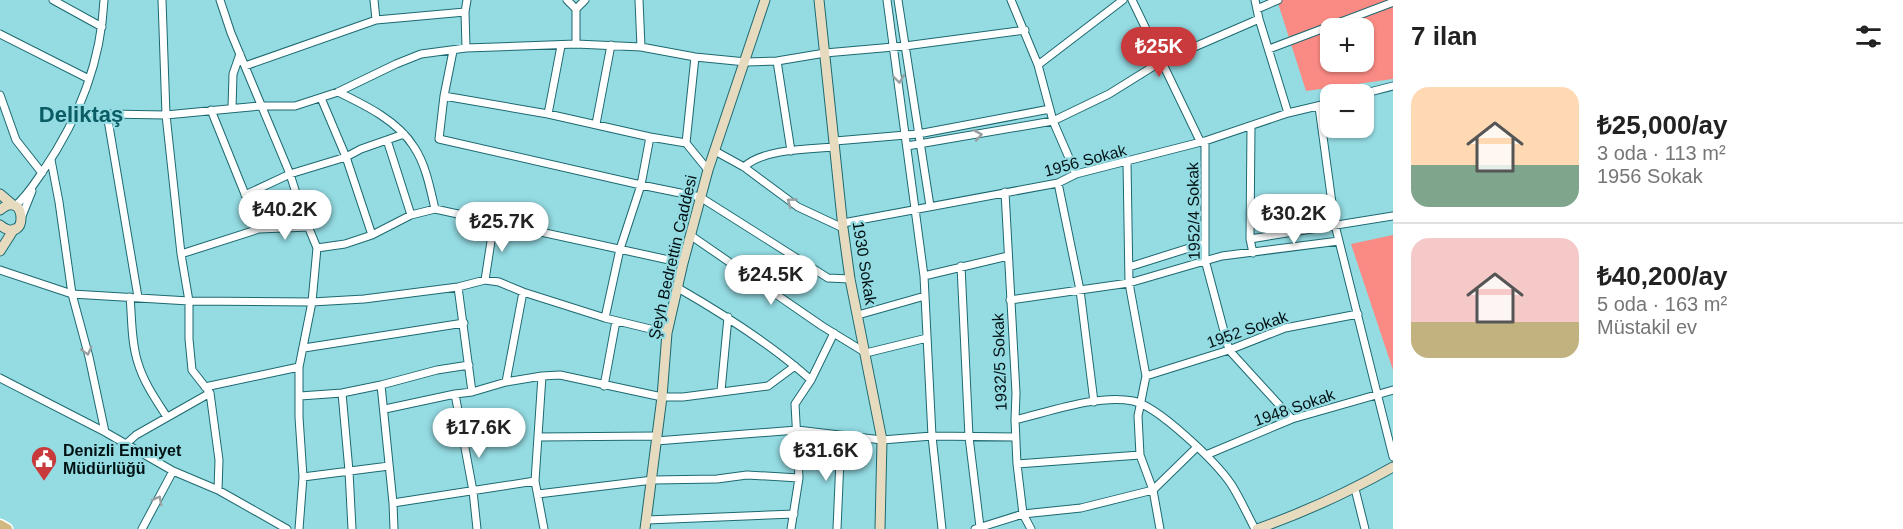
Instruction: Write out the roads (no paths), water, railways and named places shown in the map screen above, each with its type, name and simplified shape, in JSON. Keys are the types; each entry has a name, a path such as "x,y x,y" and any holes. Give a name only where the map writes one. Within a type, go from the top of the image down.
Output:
{"main road":[{"path":"0,525 7,529"}],"street":[{"path":"53,0 102,27"},
{"path":"0,250 14,229 20,225 34,186 76,117 89,79 102,27 104,0"},
{"path":"163,0 166,115 181,254 189,301 192,370 208,390 219,460 218,490"},
{"path":"220,0 260,106 290,174 317,248 312,303 299,367 299,417 303,477 299,529"},
{"path":"374,0 376,20"},
{"path":"466,48 467,0"},
{"path":"567,0 576,9 576,44"},
{"path":"576,9 585,0"},
{"path":"639,0 641,47"},
{"name":"Şeyh Bedrettin Caddesi","path":"646,525 668,333 683,263 708,170 765,0"},
{"name":"1930 Sokak","path":"819,0 850,279 882,440 880,529"},
{"path":"887,0 924,276 932,436 942,529"},
{"path":"898,0 930,206"},
{"path":"1011,0 1038,65 1053,121 1076,174"},
{"path":"1038,65 1123,0"},
{"path":"1132,0 1202,141"},
{"path":"1255,0 1288,113"},
{"path":"1257,9 1278,0"},
{"path":"1269,49 1391,3"},
{"path":"245,66 376,20 465,12"},
{"path":"907,146 1053,121 1109,94 1162,61 1259,19"},
{"path":"76,117 107,114 166,115 260,106 295,106 338,92 421,54 466,48 611,45 746,62 777,61 825,53 905,46 1025,30"},
{"path":"0,34 89,79"},
{"path":"596,123 611,45"},
{"path":"548,114 561,46"},
{"path":"453,51 444,96 439,140 700,197 828,278 850,279"},
{"path":"232,108 233,74 240,54"},
{"path":"686,143 695,57"},
{"path":"777,61 791,151"},
{"path":"1374,91 1393,86"},
{"path":"338,92 364,105 404,134 415,147 427,174 435,209"},
{"path":"0,95 16,140 42,173"},
{"path":"444,96 596,123 650,137 686,143 708,170"},
{"path":"321,98 346,157 372,235"},
{"path":"1319,107 1335,225 1393,457"},
{"name":"1956 Sokak","path":"843,225 916,208 1058,183 1076,174 1202,141 1288,113 1319,107"},
{"path":"744,167 753,159 791,151 918,134 1050,109"},
{"path":"211,110 259,229"},
{"path":"107,114 134,297 134,349 145,381 167,417"},
{"path":"1251,126 1250,240 1253,253"},
{"path":"244,195 290,174 346,157 404,134"},
{"path":"605,318 620,249 641,185 650,137"},
{"path":"387,140 411,215"},
{"name":"1952/4 Sokak","path":"1202,141 1205,260 1229,350"},
{"path":"715,151 744,167 798,207 843,225"},
{"path":"51,160 72,294 89,357 105,432"},
{"path":"1127,162 1129,283 1146,376 1138,416 1140,455 1153,490 1160,529"},
{"path":"1058,183 1080,290 1094,402"},
{"path":"0,210 7,206 14,206 34,186"},
{"name":"1932/5 Sokak","path":"1005,192 1017,393 1015,420 1017,464 1023,514 1031,529"},
{"path":"0,194 21,212 22,216"},
{"path":"317,248 345,244 372,235 411,215 435,209 683,263"},
{"path":"1250,240 1393,216"},
{"path":"485,280 494,222"},
{"path":"0,225 6,230 14,229"},
{"path":"181,254 259,229 309,227"},
{"path":"690,236 866,353 927,338"},
{"path":"1010,300 1129,283 1205,260 1339,241"},
{"path":"1129,267 1205,243"},
{"path":"924,276 1008,256"},
{"path":"961,266 969,437 978,528 1023,514 1081,508 1153,490 1196,448"},
{"path":"0,270 72,294 189,301 312,303 364,299 485,280 500,282 523,292 605,318 668,333"},
{"path":"458,286 472,392"},
{"path":"678,288 728,317 811,380"},
{"path":"506,382 523,292"},
{"path":"858,315 925,296"},
{"name":"1952 Sokak","path":"1146,376 1229,350 1285,328 1358,314"},
{"path":"720,391 728,317"},
{"path":"604,386 616,321"},
{"path":"304,348 464,323"},
{"path":"792,529 799,478 795,404 811,380 834,333"},
{"path":"1229,350 1292,418"},
{"path":"300,396 342,393 437,370 469,365"},
{"path":"385,409 472,392 506,382 560,375 662,397 683,397 768,386 795,366"},
{"path":"126,444 136,435 208,390 299,367"},
{"path":"542,376 535,481 544,529"},
{"path":"0,378 105,432 173,471 218,490 287,529"},
{"path":"381,385 385,409 394,529"},
{"name":"1948 Sokak","path":"1206,456 1292,418 1393,390"},
{"path":"342,393 352,529"},
{"path":"454,394 473,491 477,529"},
{"path":"1015,420 1094,402 1118,400 1141,404 1168,422 1206,456 1231,484 1256,529 1298,514 1355,489 1393,467"},
{"path":"539,437 656,439 797,430 882,440 932,436 1015,437"},
{"path":"837,529 841,436"},
{"path":"1017,464 1140,455"},
{"path":"303,477 389,466"},
{"path":"142,529 173,471"},
{"path":"538,494 652,480 717,479 747,475 799,478"},
{"path":"393,503 535,481"},
{"path":"1355,489 1365,529"},
{"path":"646,525 794,514"}],"place":[{"name":"Denizli Emniyet Müdürlüğü","path":"44,482"}],"district":[{"name":"Deliktaş","path":"81,114"}]}
